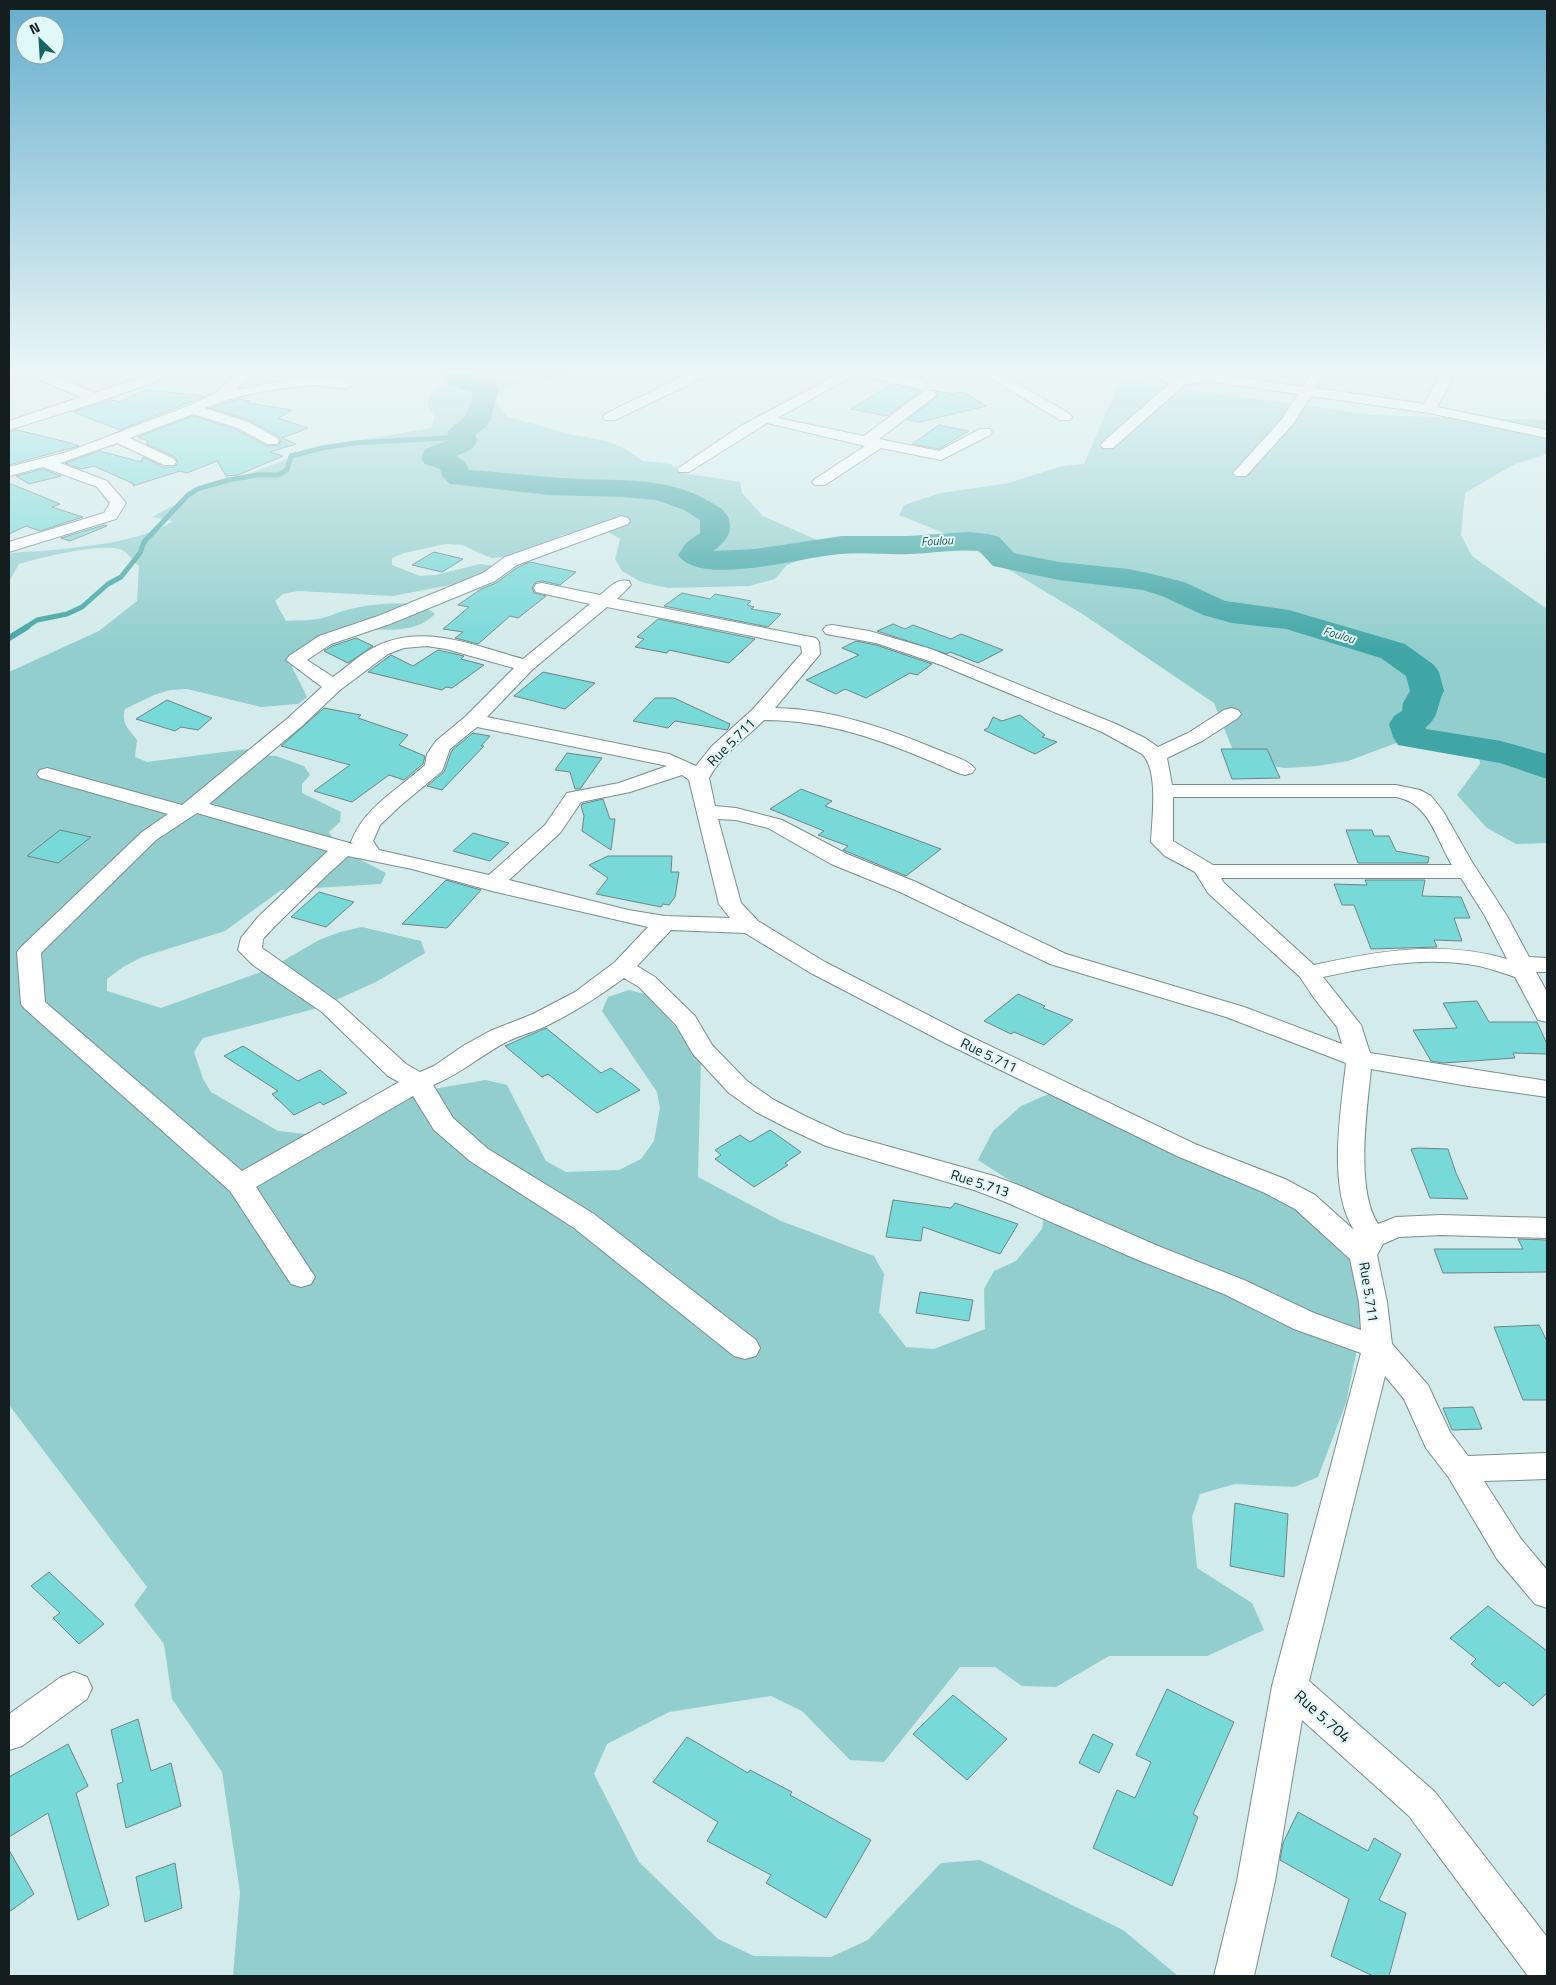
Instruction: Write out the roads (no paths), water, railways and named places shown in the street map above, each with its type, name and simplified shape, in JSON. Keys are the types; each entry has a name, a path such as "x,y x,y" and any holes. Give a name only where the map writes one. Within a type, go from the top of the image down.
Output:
{"street":[{"path":"9,471 32,466"},
{"path":"9,547 110,516 118,503 102,484 56,466"},
{"path":"684,469 689,466"},
{"path":"820,482 842,466"},
{"path":"1241,473 1248,466"},
{"path":"333,686 295,660 325,640 384,620 489,577 512,561 622,521"},
{"path":"371,853 362,842 364,832 374,820 431,771 437,754 443,745 472,720 526,666 623,585"},
{"path":"542,588 602,602 810,642 836,625 946,661 1100,724 1131,740 1156,756 1160,763 1163,791 1162,842 1169,851 1207,870 1211,882 1216,888 1309,973 1322,993 1349,1024 1359,1059 1356,1073 1357,1092 1351,1143 1354,1199 1362,1220 1368,1246 1396,1227 1441,1225 1547,1228"},
{"path":"384,620 427,641"},
{"path":"301,1277 240,1184 33,1004 29,952 142,842 189,809 296,722 333,686 382,650 402,643 427,641 448,644 526,666"},
{"name":"Rue 5.711","path":"810,642 810,654 759,714 712,759 692,772 706,812 730,904 741,918 750,926 817,967 954,1038 1186,1150 1275,1186 1305,1202 1368,1246 1376,1347 1290,1686"},
{"path":"759,714 799,715 845,722 901,741 965,769"},
{"path":"1156,756 1195,737 1231,714"},
{"path":"472,720 669,760 692,772"},
{"path":"492,884 553,829 574,797 692,772"},
{"path":"47,774 189,809 248,820 344,849 371,853 611,913 665,923 750,926"},
{"path":"1163,791 1396,791 1413,794 1424,800 1436,815 1468,872 1496,916 1547,1015"},
{"path":"706,812 736,814 775,824 839,859 908,887 1058,959 1235,1012 1359,1059 1468,1078 1547,1089"},
{"path":"344,849 320,869 266,922 252,938 250,950 261,960 330,1007 397,1070 418,1082 443,1124 479,1155 584,1221 745,1348"},
{"path":"1207,870 1468,872"},
{"path":"240,1184 418,1082 443,1072 472,1051 499,1036 542,1019 575,1001 623,967 665,923"},
{"path":"1309,973 1368,960 1426,955 1461,956 1523,968 1547,965"},
{"name":"Rue 5.713","path":"623,967 647,982 686,1021 702,1049 738,1087 773,1110 835,1140 984,1183 1013,1194 1148,1253 1234,1287 1304,1320 1376,1347"},
{"path":"1376,1347 1417,1393 1437,1439 1460,1468 1509,1549 1547,1594"},
{"path":"1460,1468 1547,1466"},
{"name":"Rue 5.704","path":"1290,1686 1422,1804 1547,1969"},
{"name":"Rue 5.704","path":"1234,1976 1256,1881 1290,1686"},
{"path":"9,1734 74,1688"}],"waterway":[{"path":"25,628 37,620 67,614 82,607 108,584 121,577 140,553 144,542 188,495 198,489 228,480 257,475 278,475 287,470 288,466"},
{"name":"Foulou","path":"453,466 455,468 456,476 460,478 563,487 640,489 676,496 694,504 713,516 716,524 714,536 693,555 705,559 737,561 842,545 908,545 968,541 988,543 1004,560 1059,571 1128,578 1148,582 1173,589 1214,608 1232,613 1289,620 1393,651 1422,672 1427,691 1420,703 1419,715 1407,724 1411,737 1501,752 1547,768"},
{"path":"9,638 27,627"}]}
